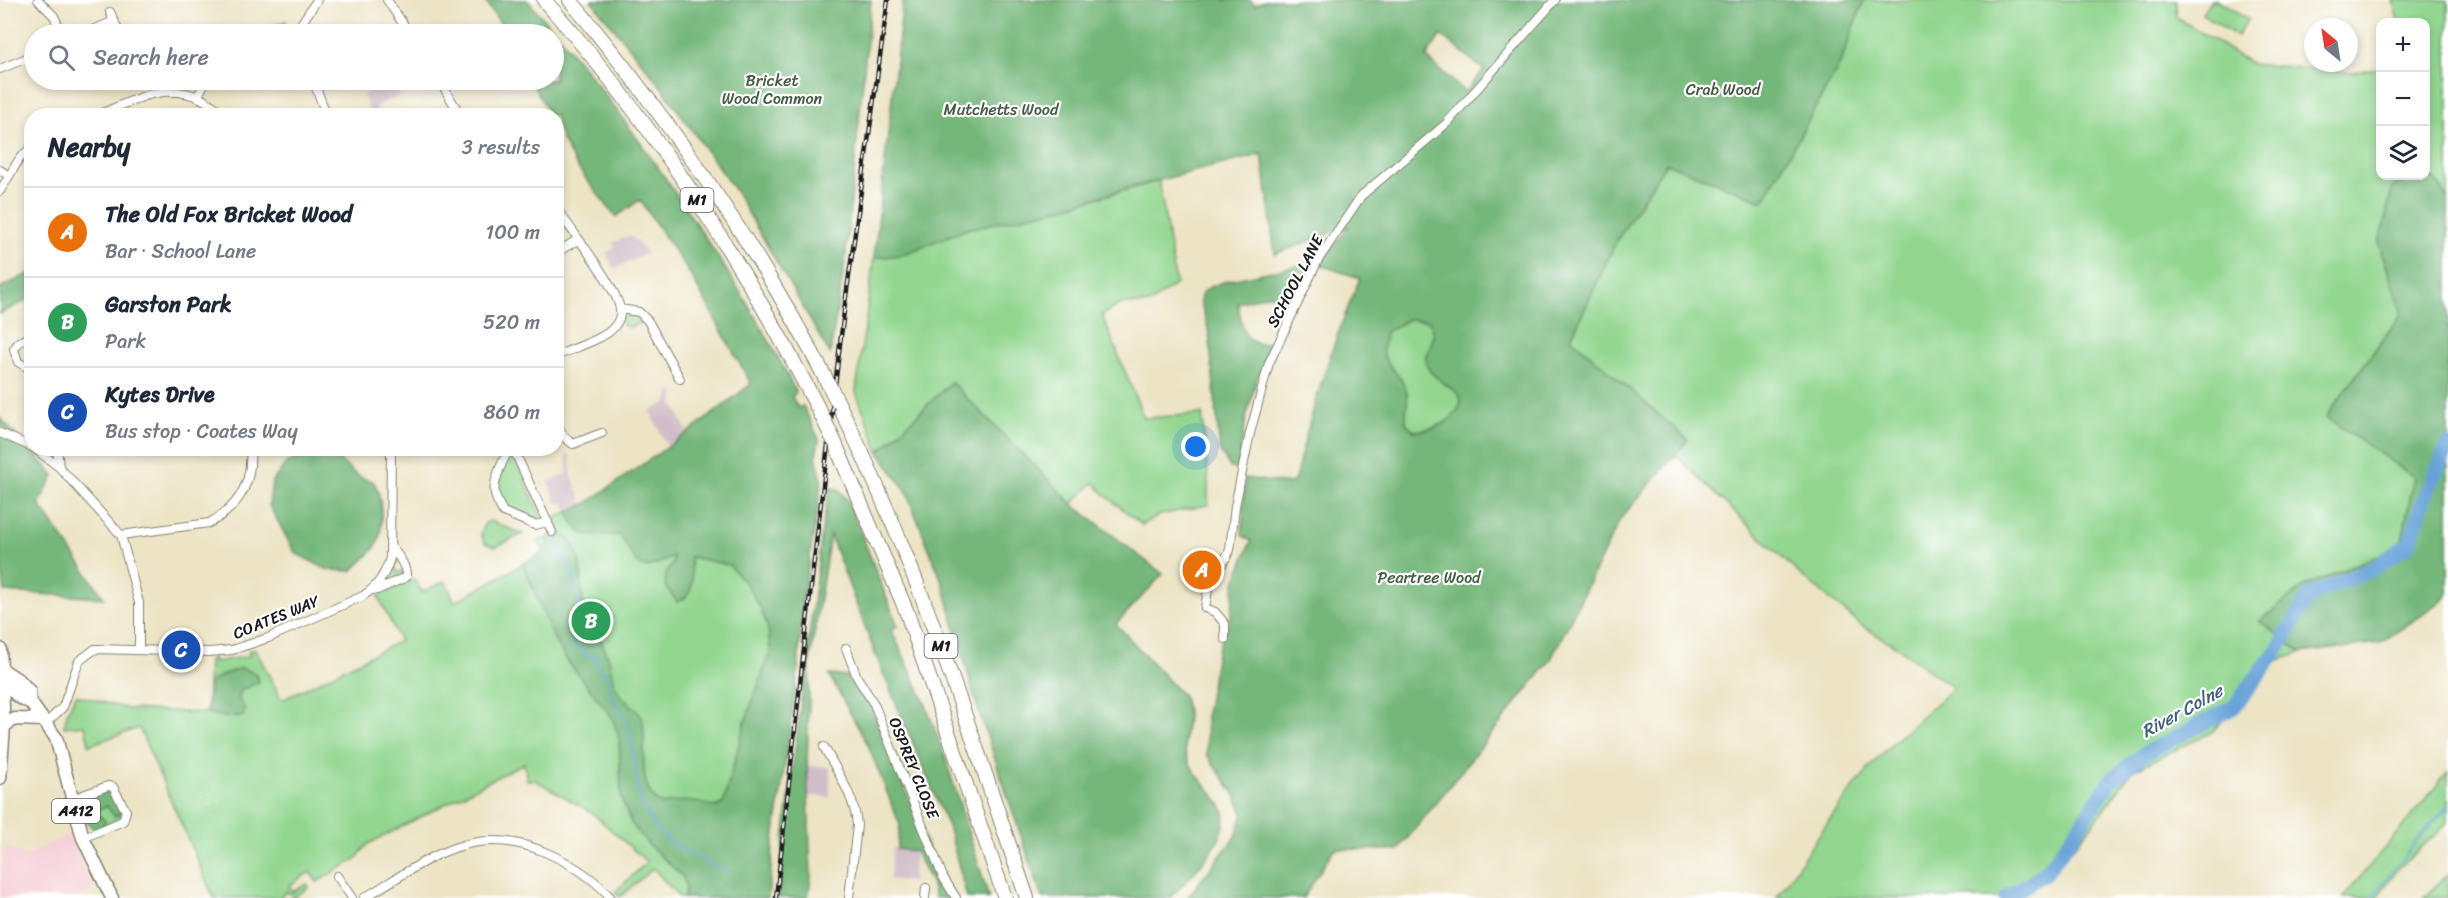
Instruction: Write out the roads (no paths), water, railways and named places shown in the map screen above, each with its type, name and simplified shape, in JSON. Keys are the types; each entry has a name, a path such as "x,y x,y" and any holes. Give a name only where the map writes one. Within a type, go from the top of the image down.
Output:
{"highway":[{"name":"M1","path":"544,0 564,24"},
{"name":"M1","path":"570,0 673,130 725,206 774,283 828,383 890,516 924,599 1027,898"},
{"name":"M1","path":"564,25 631,107 708,217 778,332 823,418 862,502 906,610 1005,898"}],"main road":[{"path":"0,649 4,726 0,778"},
{"name":"A412","path":"1,672 20,681 29,691 30,702 60,749 83,838 112,898"},
{"path":"4,726 15,719 44,722"}],"street":[{"path":"38,0 54,16 58,24"},
{"path":"301,24 317,0"},
{"path":"387,0 403,24"},
{"name":"SCHOOL LANE","path":"1225,639 1226,624 1215,612 1205,608 1208,590 1230,550 1235,506 1250,433 1269,363 1318,260 1361,196 1447,123 1555,0"},
{"path":"110,12 115,24"},
{"path":"107,24 114,21"},
{"path":"0,69 24,59"},
{"path":"198,96 201,90"},
{"path":"317,90 324,108"},
{"path":"445,90 456,108"},
{"path":"116,108 157,92 186,93 198,96 216,108"},
{"path":"0,191 24,154"},
{"path":"0,170 9,176"},
{"path":"564,220 607,282 620,309 619,319 608,332 564,352"},
{"path":"564,248 578,240"},
{"path":"620,309 639,312 648,321 680,379"},
{"path":"24,341 15,345 14,353 21,366 24,367"},
{"path":"0,433 24,444"},
{"path":"564,437 573,444 602,433"},
{"path":"45,456 59,467 121,536 139,603 140,650"},
{"path":"58,456 59,467"},
{"path":"121,536 209,523 222,516 234,506 248,484 251,456"},
{"path":"373,589 387,570 391,547 391,456"},
{"path":"505,456 494,492 503,512 535,525 548,522"},
{"path":"516,456 552,532"},
{"name":"COATES WAY","path":"44,722 63,707 76,666 85,655 100,648 209,652 231,650 278,634 363,596 373,589 377,590 406,577 406,571 398,555 391,547"},
{"name":"OSPREY CLOSE","path":"846,648 857,677 874,705 943,877 956,898"},
{"path":"824,747 856,814 857,825 849,898"},
{"path":"72,799 102,788 113,787 126,811 123,821 83,838"},
{"path":"364,898 436,856 473,842 491,839 524,844 553,855 583,873 611,898"},
{"path":"337,876 352,898"},
{"path":"925,898 926,888"}],"waterway":[{"name":"River Colne","path":"2006,898 2045,873 2111,780 2144,754 2234,707 2278,649 2309,596 2374,568 2410,543 2422,504 2448,445"},
{"path":"554,533 573,574 579,604 572,643 575,647 582,648 588,657 596,656 597,665 610,683 615,704 626,721 639,792 649,818 673,844 729,873"},
{"path":"2371,898 2448,806"}],"railway":[{"path":"776,898 844,311 888,0"}],"place":[{"name":"The Old Fox Bricket Wood","path":"1202,570"},
{"name":"Garston Park","path":"591,621"},
{"name":"Kytes Drive","path":"181,650"}],"park label":[{"name":"Bricket Wood Common","path":"772,89"},
{"name":"Crab Wood","path":"1723,89"},
{"name":"Mutchetts Wood","path":"1001,109"},
{"name":"Peartree Wood","path":"1429,577"}]}
